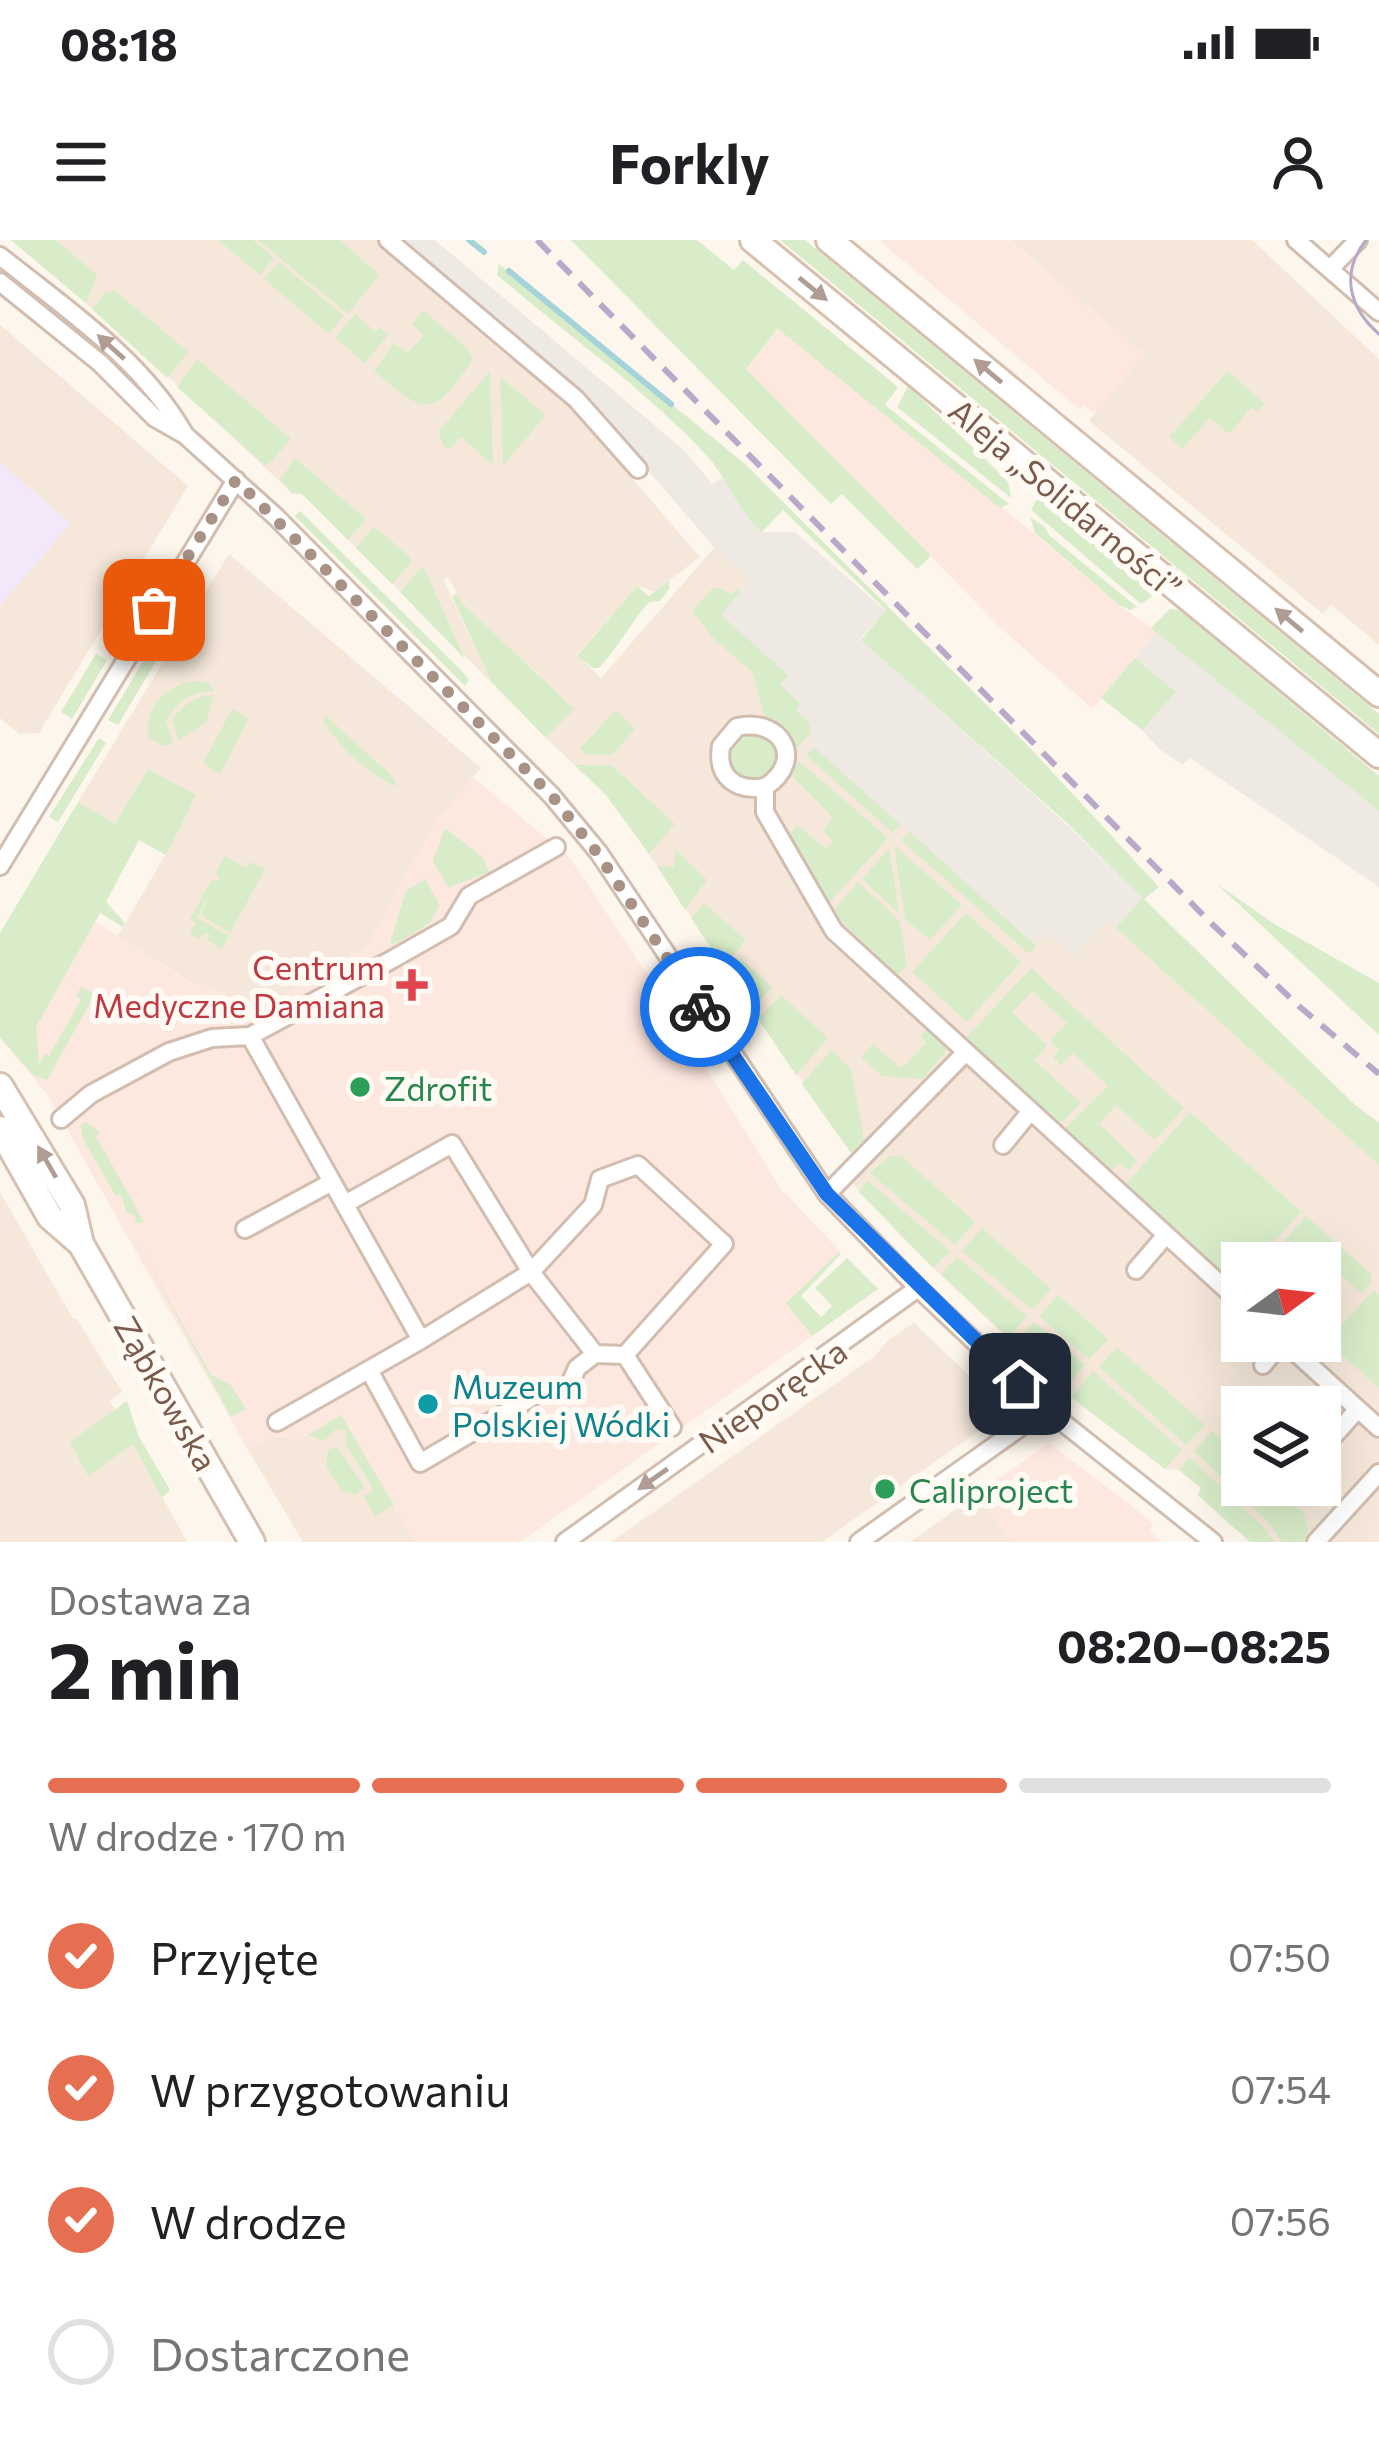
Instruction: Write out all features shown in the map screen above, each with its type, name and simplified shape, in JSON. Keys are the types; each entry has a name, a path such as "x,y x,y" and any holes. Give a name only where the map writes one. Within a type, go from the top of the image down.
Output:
{"main road":[{"name":"Aleja „Solidarności”","path":"753,240 1379,755"},
{"name":"Aleja „Solidarności”","path":"829,240 1379,694"},
{"name":"Ząbkowska","path":"0,1085 72,1205 82,1244 252,1542"},
{"name":"Ząbkowska","path":"0,1129 50,1217 82,1244"}],"street":[{"path":"388,240 576,399 638,469"},
{"path":"1296,240 1379,312"},
{"path":"1330,268 1358,240"},
{"path":"0,256 118,352 166,402 185,435"},
{"path":"0,282 100,363 155,418 185,435 236,480 566,814 598,854 827,1194 1046,1409 1213,1542"},
{"path":"0,866 236,480"},
{"path":"765,788 740,787 721,768 721,746 737,727 761,724 783,742 782,772 765,788 765,812 834,931 1221,1285"},
{"path":"61,1119 92,1094 169,1052 212,1038 250,1036 451,926 469,896 556,847"},
{"path":"250,1036 422,1340"},
{"path":"827,1194 964,1053"},
{"path":"1003,1145 1030,1112"},
{"path":"345,1204 452,1144 531,1272 595,1354"},
{"path":"277,1422 531,1272 593,1205 600,1179 638,1165 724,1244 626,1355"},
{"path":"245,1229 332,1182"},
{"path":"1136,1270 1166,1235"},
{"name":"Nieporęcka","path":"565,1542 919,1288"},
{"path":"369,1370 420,1462 544,1390 569,1386 577,1368 595,1354 626,1355"},
{"path":"626,1355 672,1427"},
{"path":"1306,1362 1379,1428"},
{"path":"859,1542 1046,1409"},
{"path":"1341,1428 1358,1409"},
{"path":"1316,1542 1379,1473"}],"shaded area":[{"path":"11,240 399,240 590,405 579,417 700,557 654,592 637,586 577,655 601,678 714,548 698,527 722,478 762,532 873,621 860,639 1066,824 1379,1123 1379,1542 1250,1542 1198,1495 1201,1488 1179,1470 1165,1469 1071,1397 933,1268 859,1192 843,1169 851,1153 625,819 546,738 573,708 462,603 448,577 444,581 491,682 302,494 292,493 130,341"},
{"path":"399,240 435,240 685,451 712,484 722,478 762,532 795,532 886,611 860,639 1143,899 1116,928 1108,921 1075,957 1049,934 1036,946 814,747 809,722 795,710 800,703 780,684 788,675 721,615 750,579 715,548 580,392"},
{"path":"883,240 1008,240 1145,354 1095,414 1084,405 1079,409"},
{"path":"1009,240 1252,240 1379,359 1379,645 1331,605 1323,614 1089,421 1144,354"},
{"path":"783,324 1157,632 1093,709 1003,630 746,369"},
{"path":"0,325 188,486 39,733 19,734 0,718"},
{"path":"0,462 71,523 0,606"},
{"path":"229,554 481,768 436,821 366,948 255,1012 203,983 200,988 118,936 165,855 78,802"},
{"path":"1157,632 1379,811 1379,887 1190,758 1183,765 1142,730 1176,692 1135,658"},
{"path":"473,777 570,858 781,1189 840,1251 786,1303 812,1336 520,1542 415,1542 341,1416 298,1440 273,1435 248,1450 47,1094 0,1038 0,933 58,898 199,988 203,983 255,1012 366,948 436,821"},
{"path":"0,1192 73,1319 122,1392 110,1401 187,1542 0,1542"},
{"path":"914,1323 1004,1413 822,1542 611,1542 875,1356 887,1341"},
{"path":"341,1415 415,1542 303,1542 248,1450 273,1435 298,1440"},
{"path":"1049,1443 1147,1518 1153,1524 1150,1531 1161,1542 1012,1542 977,1494"},
{"path":"977,1494 1012,1542 910,1542 919,1536"}],"green space":[{"path":"11,240 56,240 97,275 86,303"},
{"path":"218,240 253,240 274,258 260,275"},
{"path":"258,240 340,240 379,275 348,314"},
{"path":"571,240 697,240 734,270 743,260 898,387 885,405 1009,504 1000,508 778,329 746,369 931,556 917,569 842,494 831,504"},
{"path":"780,240 805,240 1379,714 1379,734"},
{"path":"279,262 344,316 329,334 264,279"},
{"path":"499,264 744,463 1032,750 1159,887 1144,899 1379,1123 1379,1165 1116,928 1142,898 1067,823 861,640 886,610 783,510 762,532 684,432 497,275"},
{"path":"115,291 189,352 167,378 92,309 105,293"},
{"path":"423,310 467,348 473,359 447,393 427,404 405,396 374,371 394,343 407,353 424,335 412,324"},
{"path":"355,314 376,332 380,328 388,335 365,363 335,338"},
{"path":"197,359 291,439 269,464 177,387"},
{"path":"490,371 493,465 461,437 449,450 439,431"},
{"path":"1228,371 1265,404 1258,412 1252,407 1229,434 1210,418 1182,449 1169,437"},
{"path":"500,377 546,415 503,466"},
{"path":"908,386 1008,481 1011,498 897,407"},
{"path":"295,458 366,519 348,540 302,494 292,493 280,480"},
{"path":"1038,497 1157,593 1141,604 1031,510"},
{"path":"300,511 461,670 469,680 465,686 295,516"},
{"path":"1030,517 1137,607 1130,610 1119,605 1035,533"},
{"path":"374,526 409,556 411,563 392,584 356,548"},
{"path":"423,566 465,659 400,592"},
{"path":"669,581 660,601 649,602 599,668 577,656 637,586 649,596"},
{"path":"712,589 741,592 721,615 788,675 780,685 800,703 796,711 809,722 811,733 796,748 766,720 752,672 713,638 692,611"},
{"path":"457,594 574,709 546,738 491,682 452,596"},
{"path":"193,599 118,725 108,720 180,600"},
{"path":"1170,609 1179,610 1379,776 1379,811 1151,628"},
{"path":"96,654 107,660 72,719 61,712"},
{"path":"1135,658 1176,692 1142,730 1101,698"},
{"path":"193,681 208,683 214,691 192,695 170,714 166,721 173,744 163,746 149,738 150,717 158,700"},
{"path":"214,695 206,722 179,741 172,720 190,702"},
{"path":"232,709 249,718 220,774 203,763"},
{"path":"615,710 635,729 612,755 585,754 580,749"},
{"path":"326,716 392,776 397,787 346,750 323,721"},
{"path":"752,732 770,739 777,757 770,775 752,782 734,775 727,757 734,739"},
{"path":"99,738 106,743 58,822 49,817"},
{"path":"814,747 901,825 893,833 806,755"},
{"path":"799,761 888,838 828,904 788,835 797,825 826,849 834,842 823,831 833,818 789,773"},
{"path":"575,765 611,765 675,824 649,854 606,795"},
{"path":"148,769 196,795 166,855 139,840 106,902 125,923 123,927 100,913 36,1027 39,1064 45,1054 49,1056 81,1000 76,996 81,987 95,994 47,1080 33,1075 0,1037 0,933 78,802 115,824"},
{"path":"445,828 483,858 489,872 448,888 433,861"},
{"path":"910,832 1036,946 1029,954 901,840"},
{"path":"671,845 707,880 685,910 657,866 674,867 676,852"},
{"path":"894,845 962,905 930,940 905,919"},
{"path":"889,848 899,913 862,879"},
{"path":"225,856 246,868 251,862 265,869 230,933 201,915 208,896 197,918 229,936 222,949 207,940 207,933 198,939 190,934 196,923 190,919 212,879 218,881 215,874"},
{"path":"425,879 440,906 429,924 394,945 390,942 406,891"},
{"path":"858,882 900,921 907,965 896,976 832,912"},
{"path":"1217,884 1276,925 1379,983 1379,1035"},
{"path":"704,903 746,940 723,966 691,918"},
{"path":"966,913 1021,962 967,1022 912,972"},
{"path":"740,958 772,987 752,1010 727,973"},
{"path":"1031,968 1184,1108 1155,1140 1116,1105 1099,1124 1137,1160 1129,1170 1119,1163 1112,1170 1065,1128 1108,1086 1073,1053 1061,1065 1053,1057 1059,1049 1050,1041 1067,1023 1032,991 1012,1012 1047,1045 1034,1060 1081,1103 1060,1124 966,1038"},
{"path":"781,995 828,1038 796,1075 758,1019"},
{"path":"928,1028 945,1043 946,1051 923,1079 882,1076 861,1057 873,1044 901,1068 927,1043 921,1036"},
{"path":"831,1050 851,1069 864,1140 851,1153 802,1084"},
{"path":"1190,1112 1301,1212 1273,1242 1221,1242 1221,1270 1126,1184"},
{"path":"86,1122 100,1133 96,1136 144,1222 134,1223 136,1216 126,1212 121,1195 115,1195 83,1139 81,1125"},
{"path":"889,1156 901,1156 975,1222 955,1245 870,1173"},
{"path":"868,1181 950,1251 933,1268 859,1192"},
{"path":"1306,1216 1335,1242 1283,1242"},
{"path":"982,1228 1051,1289 1032,1310 962,1251"},
{"path":"131,1232 211,1375 230,1384 246,1409 231,1417"},
{"path":"1341,1247 1371,1274 1370,1285 1361,1293 1342,1276"},
{"path":"839,1252 801,1296 821,1317 832,1306 815,1288 847,1258 878,1289 812,1336 786,1303"},
{"path":"957,1257 1027,1316 1008,1338 941,1274"},
{"path":"1374,1290 1379,1295 1379,1388 1341,1354 1341,1326"},
{"path":"1058,1295 1108,1339 1089,1359 1039,1316"},
{"path":"1034,1322 1085,1365 1064,1389 1014,1344"},
{"path":"1117,1347 1205,1425 1186,1445 1099,1367"},
{"path":"1093,1371 1182,1450 1165,1469 1071,1397"},
{"path":"127,1401 139,1437 170,1490 162,1498 133,1444 88,1476 70,1442"},
{"path":"341,1415 394,1505 375,1516 363,1496 374,1491 346,1444 347,1431 336,1429 324,1441 308,1435"},
{"path":"1212,1431 1221,1439 1221,1477 1194,1451"},
{"path":"337,1447 364,1486 356,1495 342,1491 326,1465 328,1450"},
{"path":"1189,1457 1221,1487 1221,1506 1241,1506 1274,1542 1250,1542 1198,1495 1201,1488 1179,1470"},
{"path":"1251,1506 1296,1506 1309,1529 1303,1542 1282,1542"}],"waterway":[{"path":"469,240 484,252"},
{"path":"509,271 671,404"}],"tram line":[{"path":"1366,240 1353,265 1351,290 1361,313 1379,334"}],"railway":[{"path":"537,240 1211,923 1379,1074"}],"way so far":[{"path":"154,610 236,480 552,796 598,854 700,1007"}],"place":[{"name":"Centrum Medyczne Damiana","path":"412,985"},
{"name":"Zdrofit","path":"360,1087"},
{"name":"Muzeum Polskiej Wódki","path":"428,1404"},
{"name":"Caliproject","path":"885,1489"}],"route":[{"path":"700,1007 827,1194 1020,1384"}]}
